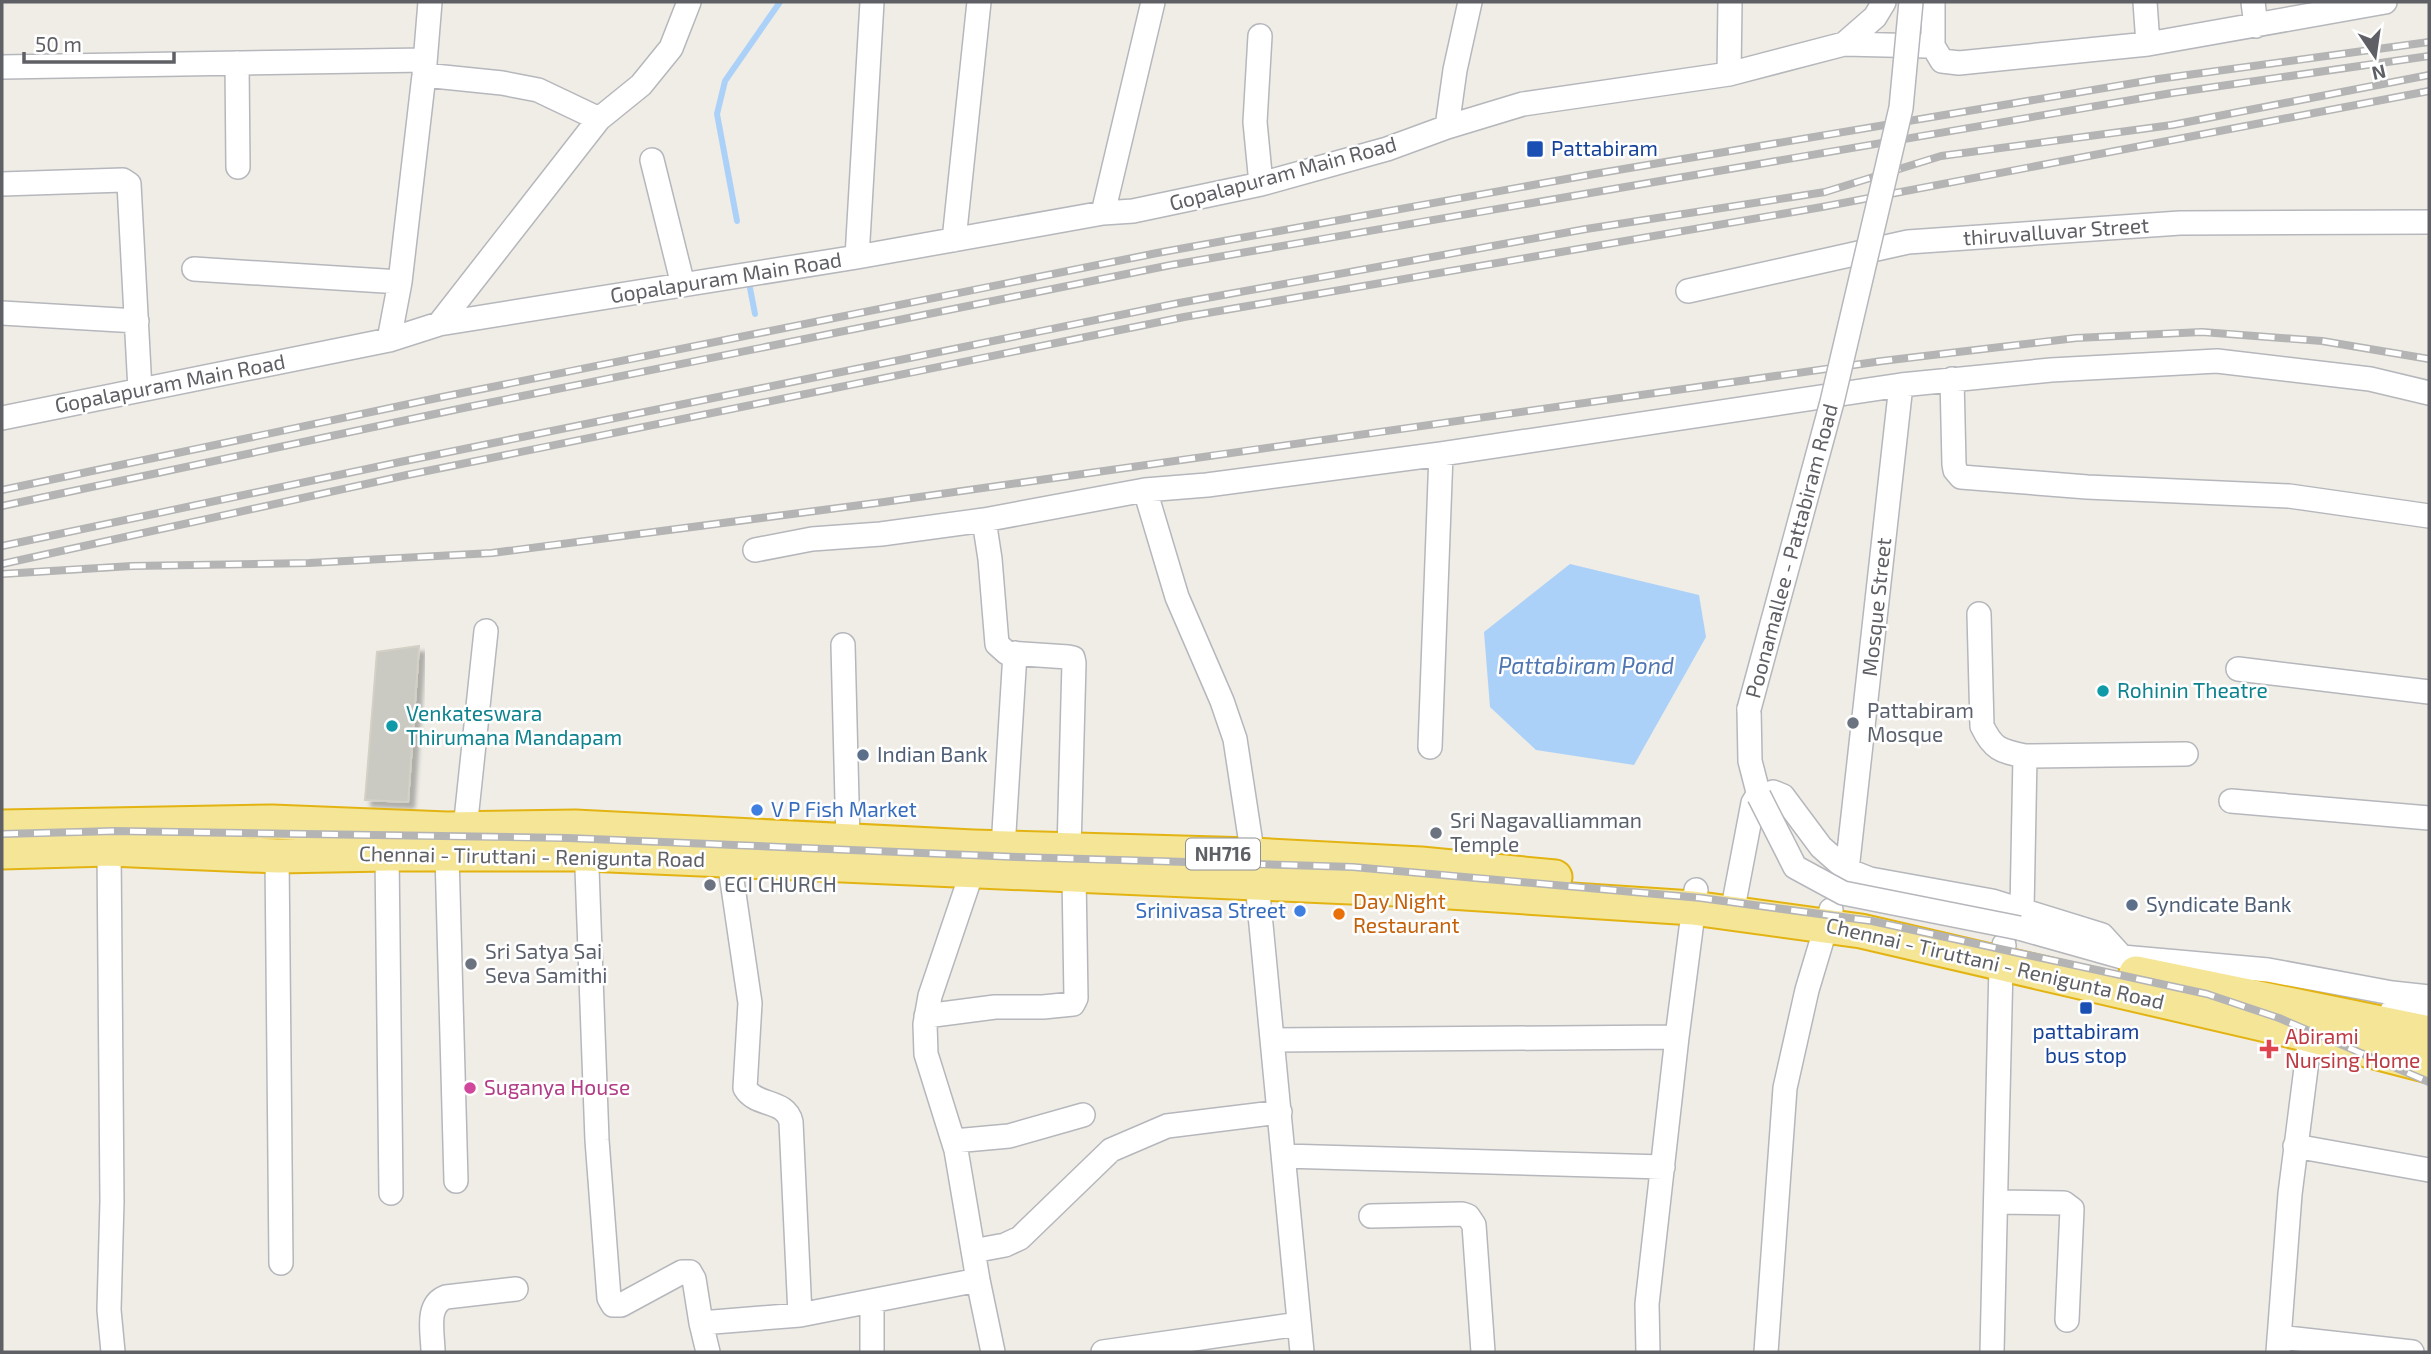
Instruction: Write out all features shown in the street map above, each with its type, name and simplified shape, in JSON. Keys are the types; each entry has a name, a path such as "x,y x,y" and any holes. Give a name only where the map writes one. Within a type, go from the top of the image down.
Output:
{"highway":[{"name":"Chennai - Tiruttani - Renigunta Road","path":"2,827 272,822 388,828 456,842"},
{"name":"Chennai - Tiruttani - Renigunta Road","path":"2,852 109,849 277,856 387,854 456,842 848,840 1003,848 1071,863"},
{"name":"Chennai - Tiruttani - Renigunta Road","path":"586,841 729,860 972,872 1071,863 1255,869 1421,864 1828,918 2011,937 2311,1022 2429,1066"},
{"name":"Chennai - Tiruttani - Renigunta Road","path":"2311,1022 2429,1033"}],"street":[{"path":"389,340 400,282 431,2"},
{"path":"439,324 599,118 641,85 671,48 689,2"},
{"path":"857,257 873,2"},
{"path":"954,240 979,2"},
{"path":"1103,214 1153,2"},
{"path":"1447,127 1469,2"},
{"path":"1729,74 1730,2"},
{"path":"1844,44 1875,18 1884,2"},
{"name":"Poonamallee - Pattabiram Road","path":"1911,2 1901,108 1832,402 1749,709 1750,761 1759,796 1795,867 1843,893 2011,937 2122,957 2249,968 2429,997"},
{"path":"1933,2 1933,46 1942,61 1959,63 2148,44 2385,2"},
{"path":"2145,2 2148,44"},
{"path":"2253,2 2256,26"},
{"path":"1260,36 1255,122 1261,184"},
{"path":"1844,44 1933,46"},
{"name":"Gopalapuram Main Road","path":"2,418 389,340 439,324 1133,211 1261,184 1387,149 1523,104 1729,74 1844,44"},
{"path":"2,67 237,63 425,68 538,90 599,118"},
{"path":"237,63 238,167"},
{"path":"652,160 683,285"},
{"path":"2,184 126,182 130,188 140,390"},
{"name":"thiruvalluvar Street","path":"1688,291 1908,242 2180,223 2429,222"},
{"path":"194,269 400,282"},
{"path":"2,313 137,321"},
{"path":"755,550 812,538 881,534 984,520 1145,490 1208,485 1441,454 1952,379 2050,370 2217,361 2370,379 2429,393"},
{"path":"1952,379 1954,464 1961,477 2289,496 2429,516"},
{"name":"Mosque Street","path":"1847,870 1901,385"},
{"path":"1430,747 1441,454"},
{"path":"1145,490 1177,597 1222,701 1235,739 1255,869 1301,1352"},
{"path":"926,1016 995,1007 1073,1004 1076,998 1071,863 1074,663 1073,658 1068,657 1000,650 995,640 990,559 984,520"},
{"path":"1979,614 1982,726 1990,742 2006,752 2025,756 2186,754"},
{"path":"456,1181 456,842 486,631"},
{"path":"843,645 848,840"},
{"path":"1003,848 1015,653"},
{"path":"2238,669 2429,692"},
{"path":"1992,1352 1996,1202 2011,937 2025,756"},
{"path":"1733,904 1753,803 1756,798 1773,792 1783,796 1821,846 1847,870 1870,879 1992,901 2011,937"},
{"path":"2231,801 2429,818"},
{"path":"586,841 597,1140 609,1298 613,1305 621,1305 682,1272 690,1272 694,1279 708,1352"},
{"path":"109,849 112,1201 109,1310 113,1352"},
{"path":"387,854 391,1194"},
{"path":"277,856 281,1262"},
{"path":"729,860 750,1003 745,1088 752,1097 783,1108 789,1113 791,1122 800,1315"},
{"path":"972,872 930,996 926,1016 926,1054 954,1141 993,1352"},
{"path":"1648,1352 1647,1304 1694,899"},
{"path":"1766,1352 1785,1088 1807,990 1828,918"},
{"path":"2249,968 2265,987 2362,1006 2429,1015"},
{"path":"2311,1022 2295,1146 2278,1344 2412,1352"},
{"path":"1273,1040 1677,1037"},
{"path":"973,1251 1005,1245 1020,1238 1111,1150 1167,1126 1280,1112"},
{"path":"954,1141 1009,1136 1083,1115"},
{"path":"2295,1146 2429,1170"},
{"path":"1284,1156 1662,1167"},
{"path":"1996,1202 2064,1203 2072,1209 2067,1320"},
{"path":"1371,1216 1462,1214 1472,1220 1483,1352"},
{"path":"701,1323 800,1315 978,1280"},
{"path":"433,1352 432,1307 437,1300 516,1289"},
{"path":"872,1301 872,1352"},
{"path":"1104,1352 1299,1324"}],"water":[{"name":"Pattabiram Pond","path":"1570,564 1699,595 1706,637 1634,765 1536,750 1490,707 1484,632"}],"building":[{"name":"Venkateswara Thirumana Mandapam","path":"419,646 408,802 365,800 377,652"}],"waterway":[{"path":"737,221 717,114 725,81 780,2"},
{"path":"750,288 755,314"}],"railway":[{"path":"2,490 442,397 1157,253 1594,174 2158,79 2429,42"},
{"path":"2,506 468,407 1171,265 2172,93 2429,56"},
{"path":"2,546 1179,303 1586,229 1825,192 1941,156 2172,125 2429,75"},
{"path":"2,564 407,475 1184,317 1822,207 2429,91"},
{"path":"2,574 132,566 309,563 492,553 884,502 1882,361 2076,338 2202,332 2322,341 2429,359"},
{"path":"2,834 115,831 568,838 1017,857 1353,867 1701,898 1872,921 2207,994 2279,1018 2429,1082"}],"place":[{"name":"Pattabiram","path":"1535,149"},
{"name":"Rohinin Theatre","path":"2103,691"},
{"name":"Pattabiram Mosque","path":"1853,723"},
{"name":"Venkateswara Thirumana Mandapam","path":"392,726"},
{"name":"Indian Bank","path":"863,755"},
{"name":"V P Fish Market","path":"757,810"},
{"name":"Sri Nagavalliamman Temple","path":"1436,833"},
{"name":"ECI CHURCH","path":"710,885"},
{"name":"Syndicate Bank","path":"2132,905"},
{"name":"Srinivasa Street","path":"1300,911"},
{"name":"Day Night Restaurant","path":"1339,914"},
{"name":"Sri Satya Sai Seva Samithi","path":"471,964"},
{"name":"pattabiram bus stop","path":"2086,1008"},
{"name":"Abirami Nursing Home","path":"2269,1049"},
{"name":"Suganya House","path":"470,1088"}]}
